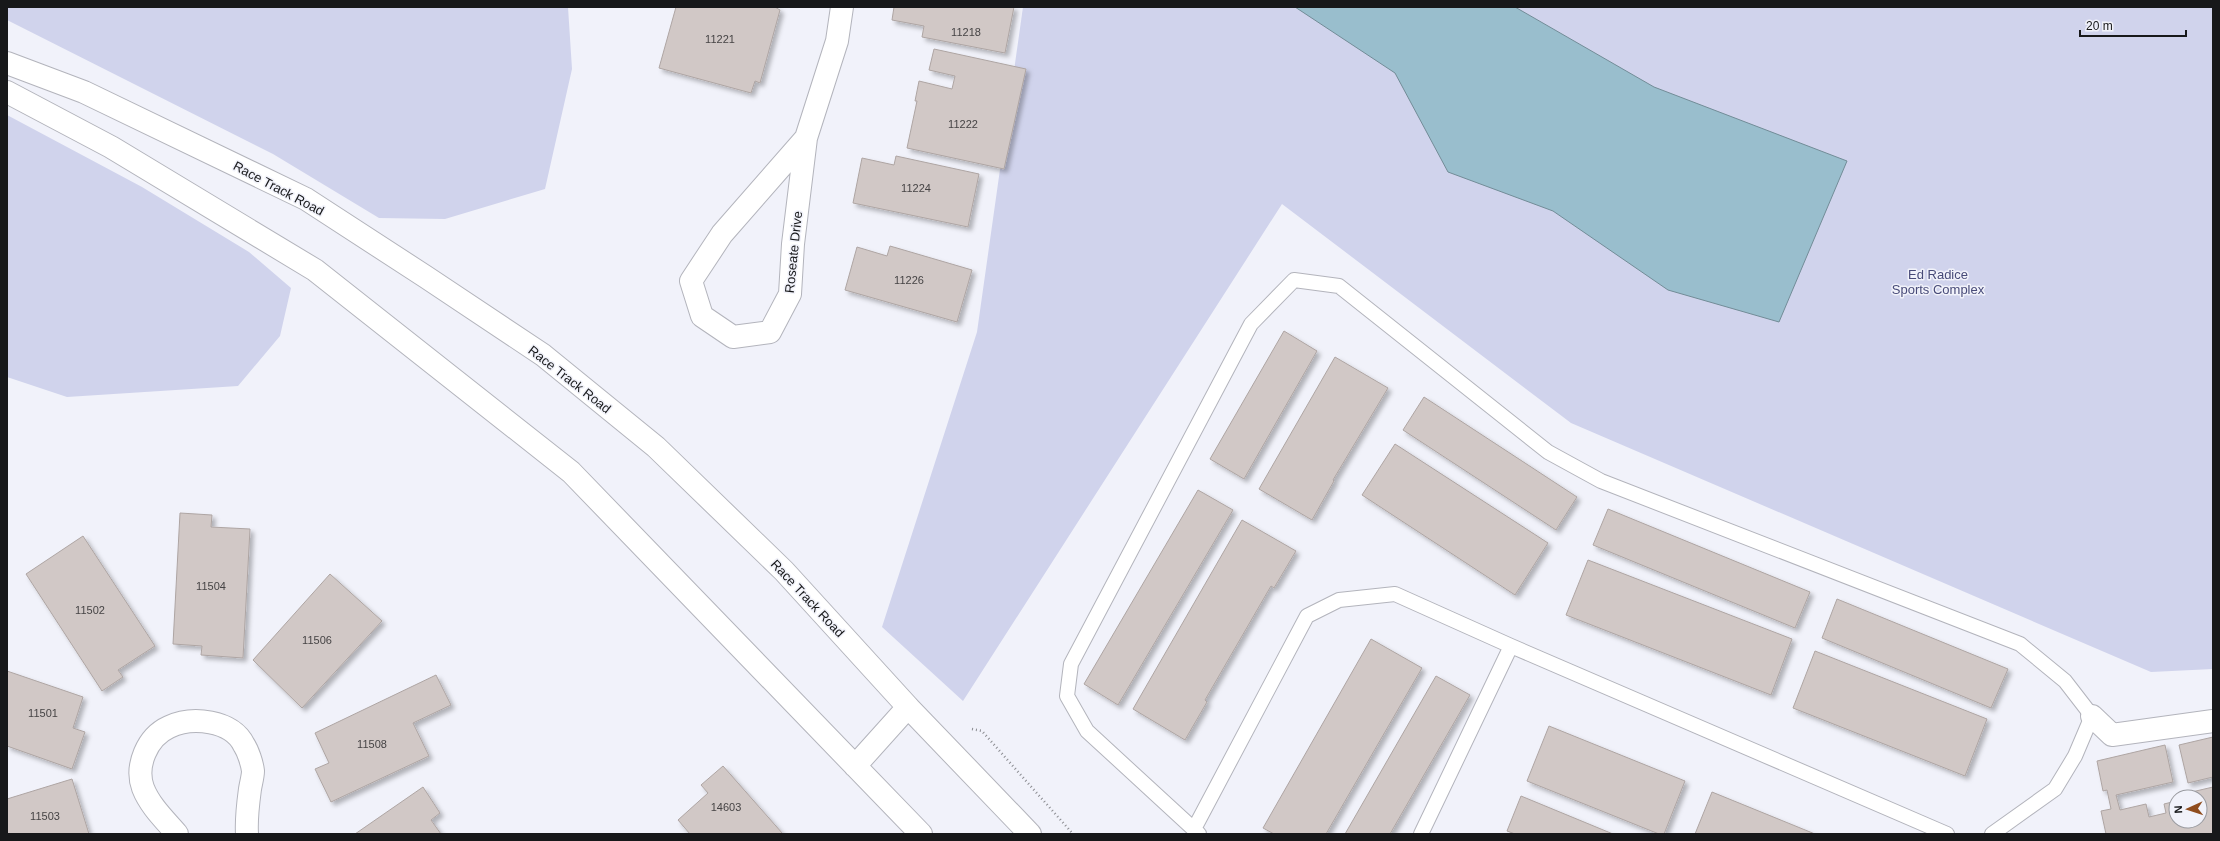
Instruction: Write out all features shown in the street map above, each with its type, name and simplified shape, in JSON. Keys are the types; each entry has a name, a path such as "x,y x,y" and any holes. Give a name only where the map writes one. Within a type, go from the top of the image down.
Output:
{"main road":[{"name":"Roseate Drive","path":"806,138 722,234 691,280 702,316 733,337 770,332 790,294 793,244 806,138 837,41 842,7"},
{"name":"Race Track Road","path":"7,63 84,92 306,199 543,355 656,447 784,572 908,707 1030,834"},
{"path":"7,92 111,147 314,270 571,472 921,834"},
{"path":"855,766 908,707"},
{"path":"2092,716 2112,735 2213,721"},
{"path":"177,834 152,806 143,787 140,762 150,743 168,727 190,721 214,723 232,730 244,744 253,771 246,819 247,834"}],"lane":[{"path":"1947,834 1511,646 1395,594 1339,600 1307,616 1196,832 1087,730 1067,696 1071,664 1251,324 1294,280 1339,286 1548,452 1601,481 2020,644 2065,681 2092,716 2075,756 2055,789 1992,834"},
{"path":"1424,833 1511,646"}],"green space":[{"path":"7,7 568,7 572,69 545,189 445,219 379,218 273,154 7,20"},
{"name":"Ed Radice Sports Complex","path":"1023,7 2213,7 2213,669 2151,672 1571,423 1282,204 963,701 882,627 977,332"},
{"path":"7,115 142,187 249,252 291,288 280,336 238,386 67,397 7,377"}],"shaded area":[{"path":"1295,7 1515,7 1654,87 1847,161 1779,322 1668,290 1553,211 1448,172 1395,73"}],"building":[{"path":"676,7 775,7 780,10 760,83 755,81 751,93 659,68"},
{"path":"894,7 1014,7 1005,53 922,37 924,26 892,20"},
{"path":"934,49 1026,69 1004,169 907,148 917,101 915,101 919,81 952,89 955,76 929,70"},
{"path":"896,156 979,174 968,227 853,203 862,158 894,165"},
{"path":"890,246 972,270 957,322 845,290 857,247 887,256"},
{"path":"1284,331 1317,351 1244,479 1210,459"},
{"path":"1335,357 1388,388 1333,480 1334,481 1312,520 1259,489"},
{"path":"1424,397 1577,497 1556,530 1403,430"},
{"path":"1395,444 1548,543 1515,595 1362,495"},
{"path":"1198,490 1233,510 1118,705 1084,684"},
{"path":"1608,509 1810,592 1795,628 1593,545"},
{"path":"180,513 212,515 211,527 250,529 243,658 201,655 202,646 173,644"},
{"path":"1242,520 1296,551 1274,588 1271,586 1205,700 1207,702 1185,740 1133,709"},
{"path":"83,536 155,646 118,670 123,677 102,691 26,574"},
{"path":"1588,560 1792,639 1771,695 1566,615"},
{"path":"330,574 382,621 302,708 253,660"},
{"path":"1837,599 2008,669 1991,708 1822,638"},
{"path":"1371,639 1422,668 1326,834 1274,834 1263,828"},
{"path":"1815,651 1987,719 1965,776 1793,708"},
{"path":"7,671 83,697 73,728 85,732 72,769 7,746"},
{"path":"436,675 451,705 413,723 429,756 331,802 315,769 329,763 315,733"},
{"path":"1436,676 1470,695 1390,834 1345,834"},
{"path":"1549,726 1685,781 1664,834 1659,834 1527,781"},
{"path":"2213,737 2213,777 2188,783 2179,745"},
{"path":"2165,745 2173,782 2116,795 2120,810 2146,804 2149,817 2166,813 2164,804 2168,803 2168,829 2208,829 2208,789 2204,789 2213,787 2213,834 2106,834 2101,811 2111,809 2107,790 2103,791 2097,761"},
{"path":"723,766 783,834 690,834 678,820 708,793 701,785"},
{"path":"72,779 89,834 7,834 7,799"},
{"path":"423,787 440,813 431,820 441,834 355,834"},
{"path":"1712,792 1815,834 1695,834"},
{"path":"1521,796 1613,834 1515,834 1507,831"}]}
